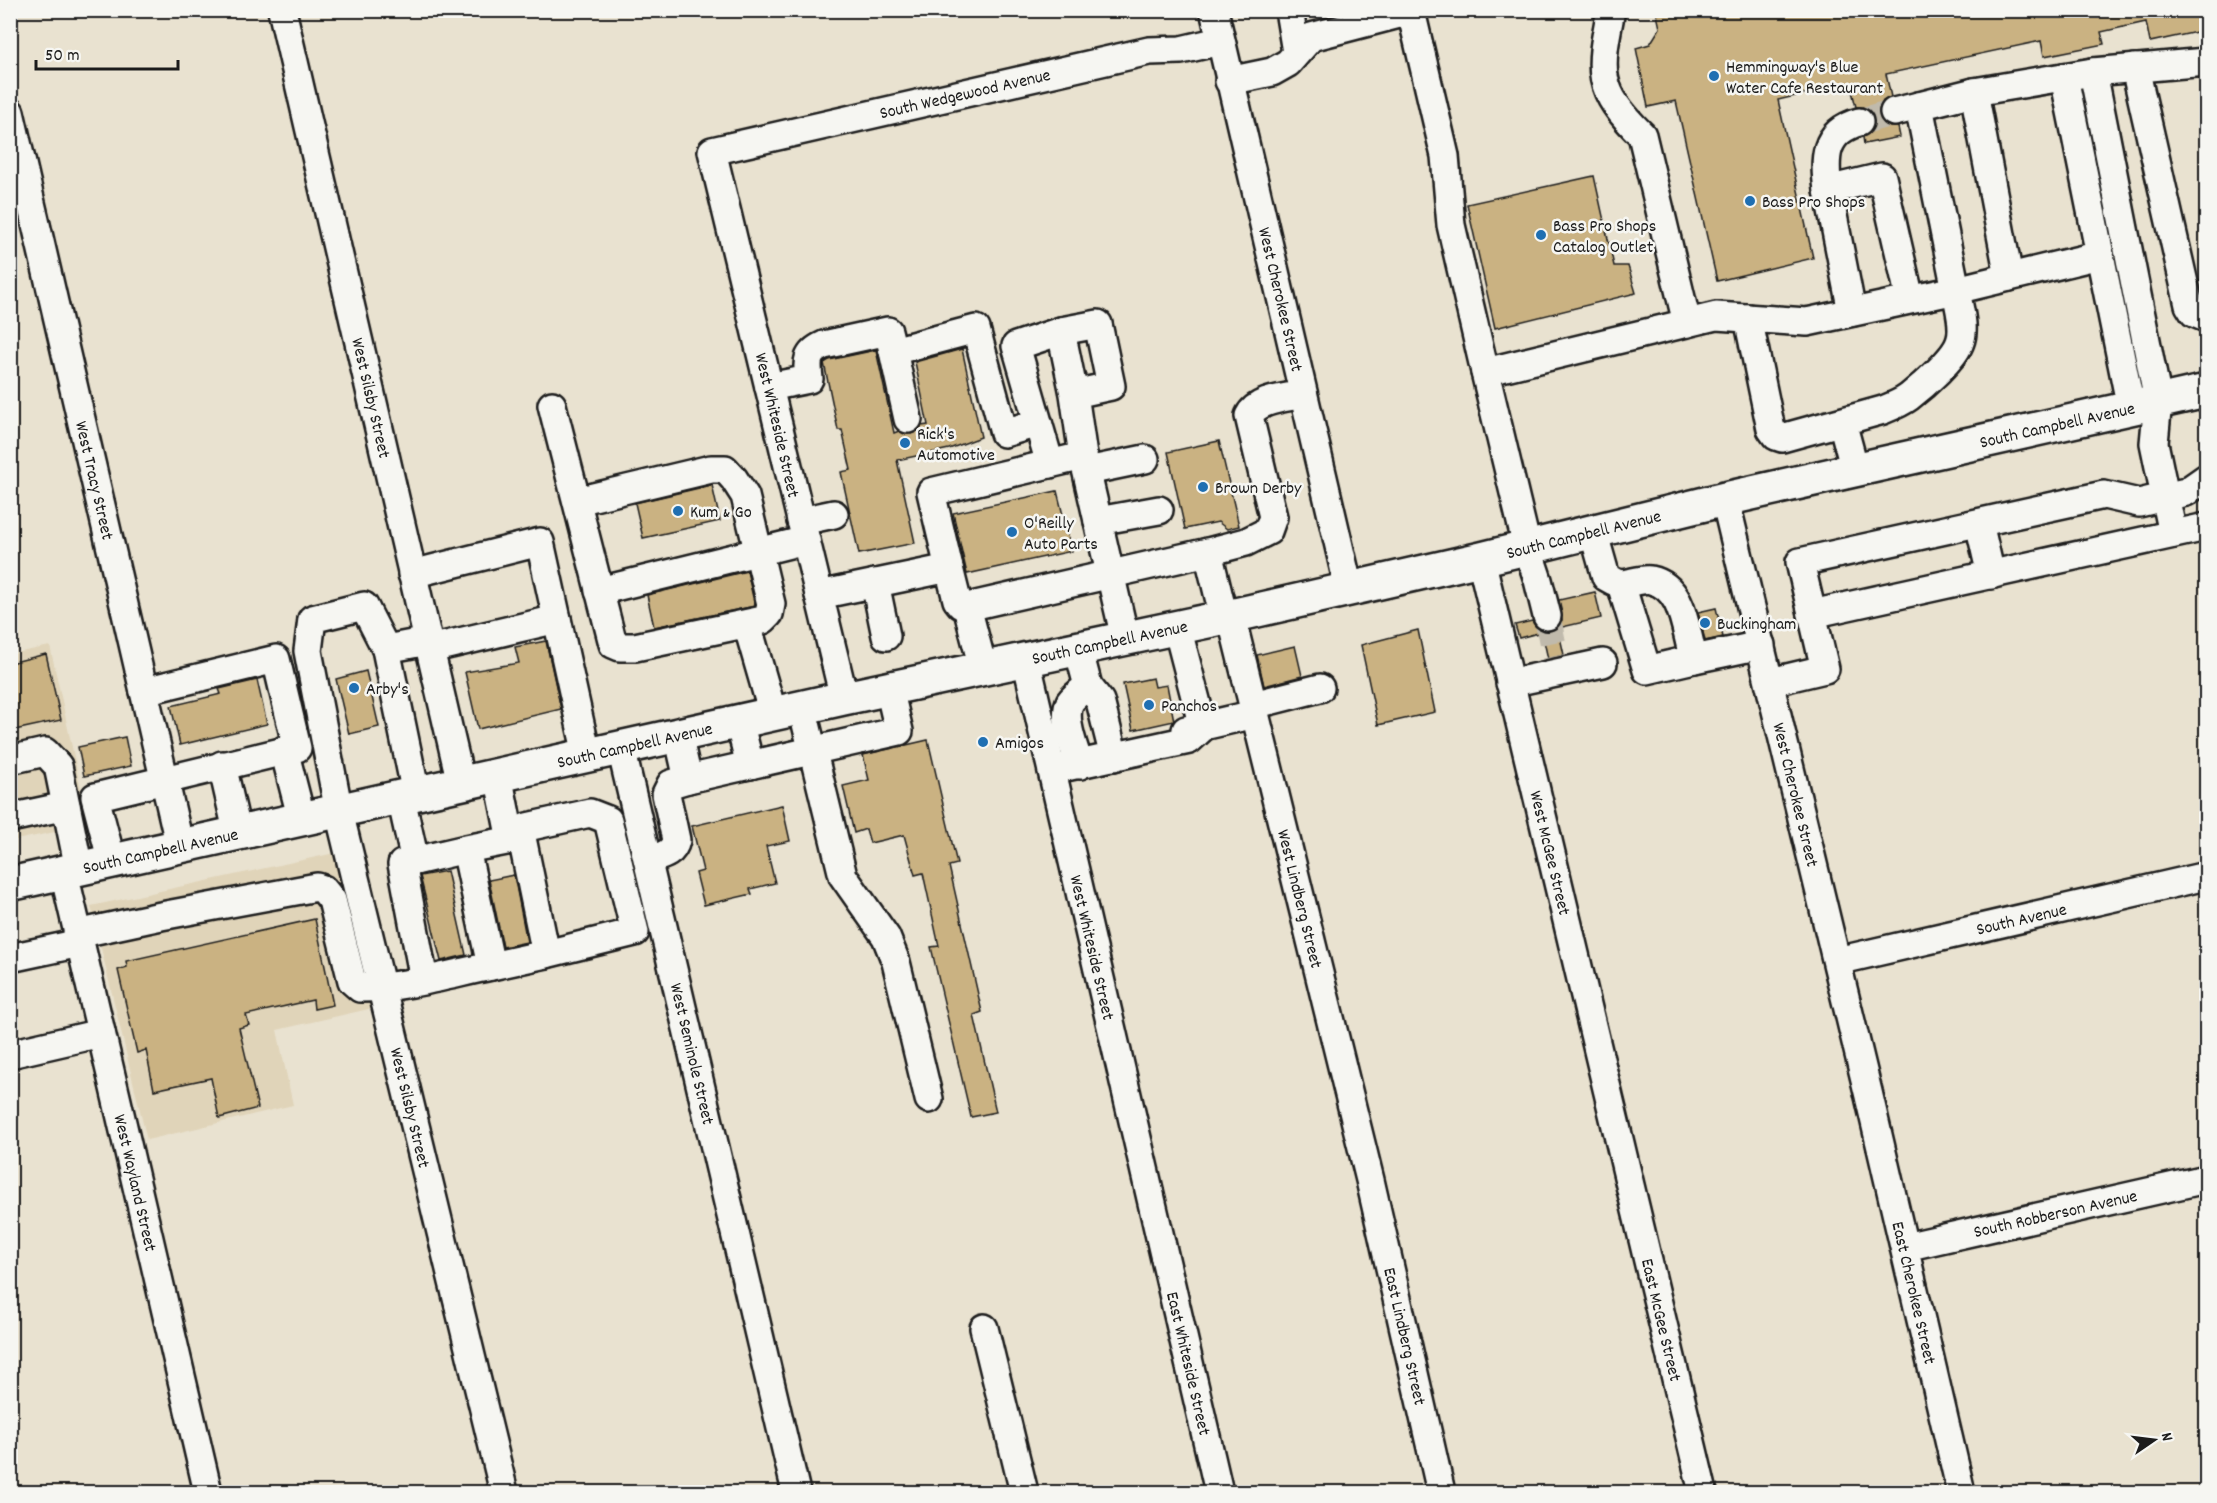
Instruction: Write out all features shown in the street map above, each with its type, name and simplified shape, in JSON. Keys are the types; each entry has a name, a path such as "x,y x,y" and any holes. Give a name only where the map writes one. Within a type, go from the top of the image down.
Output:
{"main road":[{"name":"South Campbell Avenue","path":"10,884 180,848 889,688 1228,617 1481,559 1725,499 2206,391"}],"street":[{"name":"West Silsby Street","path":"282,10 461,783"},
{"name":"West Cherokee Street","path":"1214,10 1349,589"},
{"path":"1289,10 1296,52"},
{"path":"1611,10 1602,60 1603,77 1609,94 1623,117 1642,135 1686,323"},
{"path":"1229,81 1272,72 1288,63 1311,37 1412,11 1444,156 1451,225 1527,547 1547,616"},
{"name":"South Wedgewood Avenue","path":"712,151 1149,51 1181,50 1220,40"},
{"path":"1748,318 1771,429 1776,436 1782,438 1898,404 1910,396 1954,353 1961,341 1962,331 1956,290 1906,109 1974,92 2092,72 2206,62"},
{"path":"2135,68 2189,305 2194,313 2206,318"},
{"path":"2092,72 2144,405"},
{"path":"2064,77 2100,255 2154,443 2173,534"},
{"path":"1974,92 2009,277"},
{"name":"West Tracy Street","path":"10,112 180,848"},
{"path":"1852,312 1828,190 1826,153 1834,137 1848,125 1859,122"},
{"name":"West Whiteside Street","path":"712,151 844,698"},
{"path":"1828,190 1882,177 1910,299"},
{"path":"1485,372 1716,316 1807,322 1956,290 2100,255"},
{"path":"1050,464 1016,346 1061,331 1098,324 1111,386 1074,394"},
{"path":"893,351 976,329 1004,433 1038,423"},
{"path":"1061,331 1085,464 1125,638"},
{"path":"769,387 809,379 807,362 810,355 824,345 888,332 908,419"},
{"path":"1145,459 1085,464 1050,464 931,492 957,600 961,605 967,606 1111,575 1246,542 1268,531 1273,517 1249,416 1251,410 1259,405 1303,394"},
{"path":"552,405 613,644 620,647 635,647 747,624 763,620 770,614 771,604 745,496 725,469 711,469 577,501"},
{"path":"1842,422 1855,470"},
{"path":"1770,682 1825,669 1800,562 2104,495 2139,503 2186,492 2206,478"},
{"name":"West Cherokee Street","path":"1725,499 1868,1092"},
{"path":"1098,521 1159,510"},
{"path":"599,591 758,550 834,514"},
{"path":"1979,523 1991,575"},
{"path":"1812,614 2206,527"},
{"path":"1593,531 1606,577 1621,584 1650,579 1667,587 1682,609 1687,641 1694,659"},
{"path":"412,574 540,542 587,755"},
{"name":"West Lindberg Street","path":"1208,552 1254,709 1370,1180"},
{"name":"West McGee Street","path":"1481,559 1621,1146"},
{"path":"819,595 949,568"},
{"path":"875,584 886,636"},
{"path":"1621,584 1647,670 1761,645"},
{"name":"West Silsby Street","path":"386,649 364,606 312,619 308,651 339,812 504,1492"},
{"path":"967,606 983,668"},
{"path":"415,861 409,796 386,649 429,645 557,619"},
{"path":"747,624 788,711 813,750 843,876 886,937 896,962 929,1099"},
{"path":"1177,627 1203,727"},
{"path":"1078,648 1089,686 1100,701 1119,756"},
{"name":"West Whiteside Street","path":"1026,659 1158,1235"},
{"path":"112,862 95,797 297,748 276,660 144,691"},
{"path":"1510,683 1557,666 1603,663"},
{"path":"1080,765 1072,742 1068,720 1070,702 1089,686"},
{"path":"648,860 667,854 675,845 676,840 666,794 671,784 899,731 889,688"},
{"path":"1052,770 1189,740 1203,727 1320,688"},
{"path":"739,721 750,765"},
{"path":"678,735 688,780"},
{"name":"West Seminole Street","path":"621,748 796,1492"},
{"path":"284,750 303,820"},
{"name":"West Wayland Street","path":"10,760 45,752 58,766 66,806 79,939 208,1492"},
{"path":"222,765 238,835"},
{"path":"498,775 546,954"},
{"path":"10,818 66,806"},
{"path":"424,980 402,864 517,839 527,827 590,813 608,820 635,932"},
{"path":"466,849 491,966"},
{"name":"South Avenue","path":"1837,961 2206,876"},
{"path":"10,958 161,916 317,887 329,894 352,981 360,988 381,988 424,980 546,954 663,925"},
{"path":"329,894 357,888"},
{"path":"10,1054 101,1033"},
{"name":"East Cherokee Street","path":"1868,1092 1961,1492"},
{"name":"East McGee Street","path":"1621,1146 1703,1492"},
{"name":"South Robberson Avenue","path":"1905,1247 2206,1179"},
{"name":"East Lindberg Street","path":"1370,1180 1441,1492"},
{"name":"East Whiteside Street","path":"1158,1235 1219,1492"},
{"path":"984,1328 1024,1492"}],"shaded area":[{"path":"50,646 89,825 11,841 11,654"},
{"path":"335,853 373,1008 277,1030 293,1105 147,1140 91,906"}],"building":[{"name":"Bass Pro Shops","path":"1656,10 2206,10 2206,30 2150,42 2146,22 2101,32 2104,44 2044,56 2041,41 1886,74 1891,97 1883,101 1879,108 1879,115 1883,123 1890,127 1898,127 1900,137 1864,144 1863,137 1872,131 1874,117 1868,109 1856,107 1850,83 1778,100 1813,258 1717,281 1676,101 1648,107 1636,48 1650,44 1660,28"},
{"name":"Bass Pro Shops Catalog Outlet","path":"1594,176 1614,266 1628,266 1636,293 1495,328 1467,204"},
{"name":"Rick's Automotive","path":"962,349 981,437 949,449 897,460 915,543 859,554 841,472 851,470 842,430 838,430 824,363 876,350 894,433 899,431 911,434 918,431 921,426 928,425 915,362"},
{"name":"Brown Derby","path":"1219,441 1239,526 1227,529 1218,522 1185,529 1168,452"},
{"name":"Kum & Go","path":"712,485 720,521 643,538 635,503"},
{"name":"O'Reilly Auto Parts","path":"1057,491 1072,551 967,574 953,513"},
{"name":"Kum & Go","path":"747,571 755,606 654,627 647,595"},
{"path":"1595,592 1601,618 1558,628 1564,655 1548,659 1542,632 1519,638 1515,625 1532,621 1542,631 1551,631 1558,627 1562,620 1559,600"},
{"path":"1716,608 1723,637 1705,641 1698,612"},
{"path":"1418,630 1435,712 1378,725 1361,645"},
{"path":"546,641 561,709 478,729 465,672 519,663 515,647"},
{"path":"1295,646 1302,676 1264,686 1257,655"},
{"path":"46,654 61,720 10,731 10,663"},
{"name":"Arby's","path":"366,671 379,727 349,734 336,679"},
{"name":"Panchos","path":"1153,678 1155,687 1167,685 1174,721 1133,730 1123,684"},
{"path":"257,680 267,724 180,745 171,706 221,694 219,689"},
{"path":"125,737 131,766 84,776 78,747"},
{"path":"928,740 957,864 949,866 982,1012 974,1015 996,1112 971,1117 931,947 939,946 923,873 915,875 904,835 870,843 866,829 854,833 843,786 869,780 863,755"},
{"path":"782,805 790,841 766,846 775,883 750,889 752,894 704,905 696,873 703,871 692,826"},
{"path":"447,871 466,955 441,961 420,876"},
{"path":"514,875 527,942 503,947 489,880"},
{"path":"315,919 333,1005 314,1009 313,1000 246,1015 249,1025 239,1028 258,1108 219,1118 211,1078 154,1090 146,1050 137,1053 118,970 127,967 126,961"}],"tunnel":[{"path":"1859,122 1894,112"},
{"path":"1547,616 1556,660"}],"place":[{"name":"Hemmingway's Blue Water Cafe Restaurant","path":"1714,76"},
{"name":"Bass Pro Shops","path":"1750,201"},
{"name":"Bass Pro Shops Catalog Outlet","path":"1541,235"},
{"name":"Rick's Automotive","path":"905,443"},
{"name":"Brown Derby","path":"1203,487"},
{"name":"Kum & Go","path":"678,511"},
{"name":"O'Reilly Auto Parts","path":"1012,532"},
{"name":"Buckingham","path":"1705,623"},
{"name":"Arby's","path":"354,688"},
{"name":"Panchos","path":"1149,705"},
{"name":"Amigos","path":"983,742"}]}
